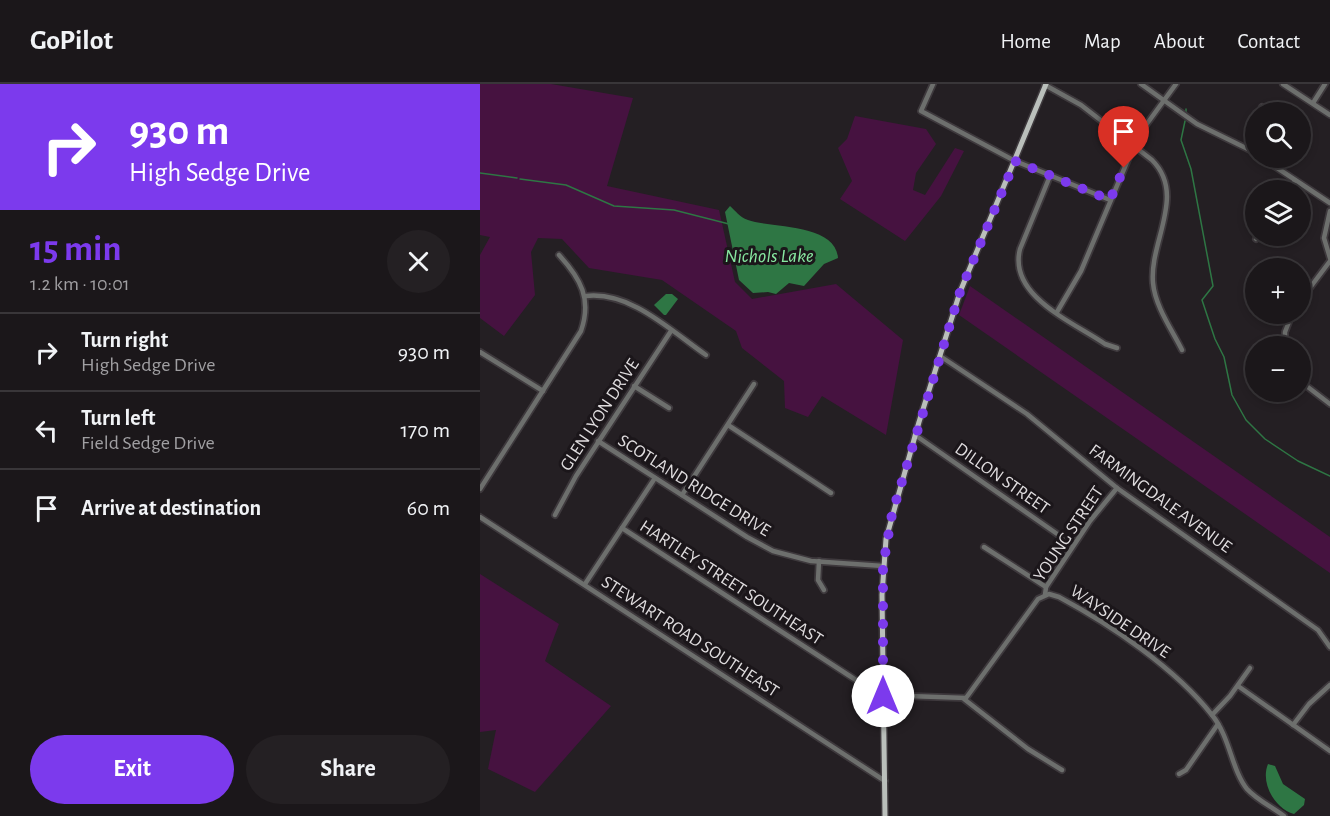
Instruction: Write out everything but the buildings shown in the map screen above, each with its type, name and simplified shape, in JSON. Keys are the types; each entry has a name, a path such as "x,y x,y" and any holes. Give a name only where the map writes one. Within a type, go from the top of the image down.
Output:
{"main road":[{"path":"885,816 883,566 892,514 960,292 1046,85"}],"street":[{"path":"933,84 921,111 1015,161 1110,200"},
{"path":"1141,84 1197,124 1245,148"},
{"path":"1057,312 1076,283 1133,146 1176,84"},
{"path":"1283,84 1330,115"},
{"path":"1313,103 1325,84"},
{"path":"1046,85 1081,105 1156,164 1166,182 1167,200 1153,271 1153,285 1158,303 1182,350"},
{"path":"1277,168 1295,180"},
{"path":"1050,176 1020,249 1018,268 1028,290 1106,344 1117,348"},
{"path":"1311,190 1330,202"},
{"path":"1311,286 1330,260 1324,238 1330,211"},
{"path":"480,489 580,331 585,318 586,296 574,271 559,255"},
{"path":"586,296 611,297 626,303 706,355"},
{"name":"GLEN LYON DRIVE","path":"555,515 598,441 671,331"},
{"path":"480,352 543,391"},
{"name":"FARMINGDALE AVENUE","path":"940,356 1046,428 1117,488 1318,630 1330,647"},
{"path":"682,495 754,384"},
{"path":"634,386 669,408"},
{"path":"1311,389 1330,404"},
{"path":"728,425 831,493"},
{"name":"DILLON STREET","path":"915,435 1074,545"},
{"name":"SCOTLAND RIDGE DRIVE","path":"598,441 764,547 792,557 883,566"},
{"path":"622,528 655,478"},
{"name":"YOUNG STREET","path":"1045,595 1046,587 1074,545 1117,488"},
{"name":"STEWART ROAD SOUTHEAST","path":"480,517 885,782"},
{"name":"HARTLEY STREET SOUTHEAST","path":"585,584 622,528 778,631 883,696"},
{"path":"984,547 1046,587"},
{"path":"819,561 818,580 824,590"},
{"name":"WAYSIDE DRIVE","path":"964,699 973,691 1033,605 1045,595 1054,595 1153,658 1180,682 1218,724 1246,788 1284,816"},
{"path":"1212,715 1238,686 1250,668"},
{"path":"1293,725 1309,704 1330,685"},
{"path":"1238,686 1330,751"},
{"path":"883,696 964,699 1028,748 1062,770"},
{"path":"1179,774 1186,770 1218,724"}],"shaded area":[{"path":"480,84 551,84 633,98 607,186 719,210 735,282 752,299 836,284 903,340 886,435 822,396 808,417 785,408 784,381 742,348 736,331 662,280 589,268 562,239 538,238 531,252 535,295 504,336 480,318 480,255 490,237 480,235"},
{"path":"855,116 926,129 936,144 916,173 913,190 925,195 955,148 964,151 941,196 905,241 840,199 852,181 838,148 847,139"},
{"path":"970,286 1330,537 1330,573 959,315"},
{"path":"480,574 559,624 545,661 611,706 535,792 488,769 496,730 480,732"}],"water":[{"name":"Nichols Lake","path":"730,206 748,220 800,229 826,238 834,247 838,258 824,264 804,286 789,283 776,294 753,293 739,280 725,212"},
{"path":"666,294 672,294 678,299 664,315 654,305"},
{"path":"1268,764 1275,766 1283,784 1305,799 1304,805 1294,814 1281,807 1271,794 1266,779"}],"waterway":[{"path":"1185,121 1181,140 1191,169 1213,286 1202,300 1215,339 1224,357 1232,395 1246,420 1265,439 1298,461 1330,476"},
{"path":"480,173 517,178"},
{"path":"520,179 566,185 614,206 674,210 729,224"}],"route":[{"path":"883,696 883,566 892,514 960,292 1015,161 1110,200 1124,168"}]}
